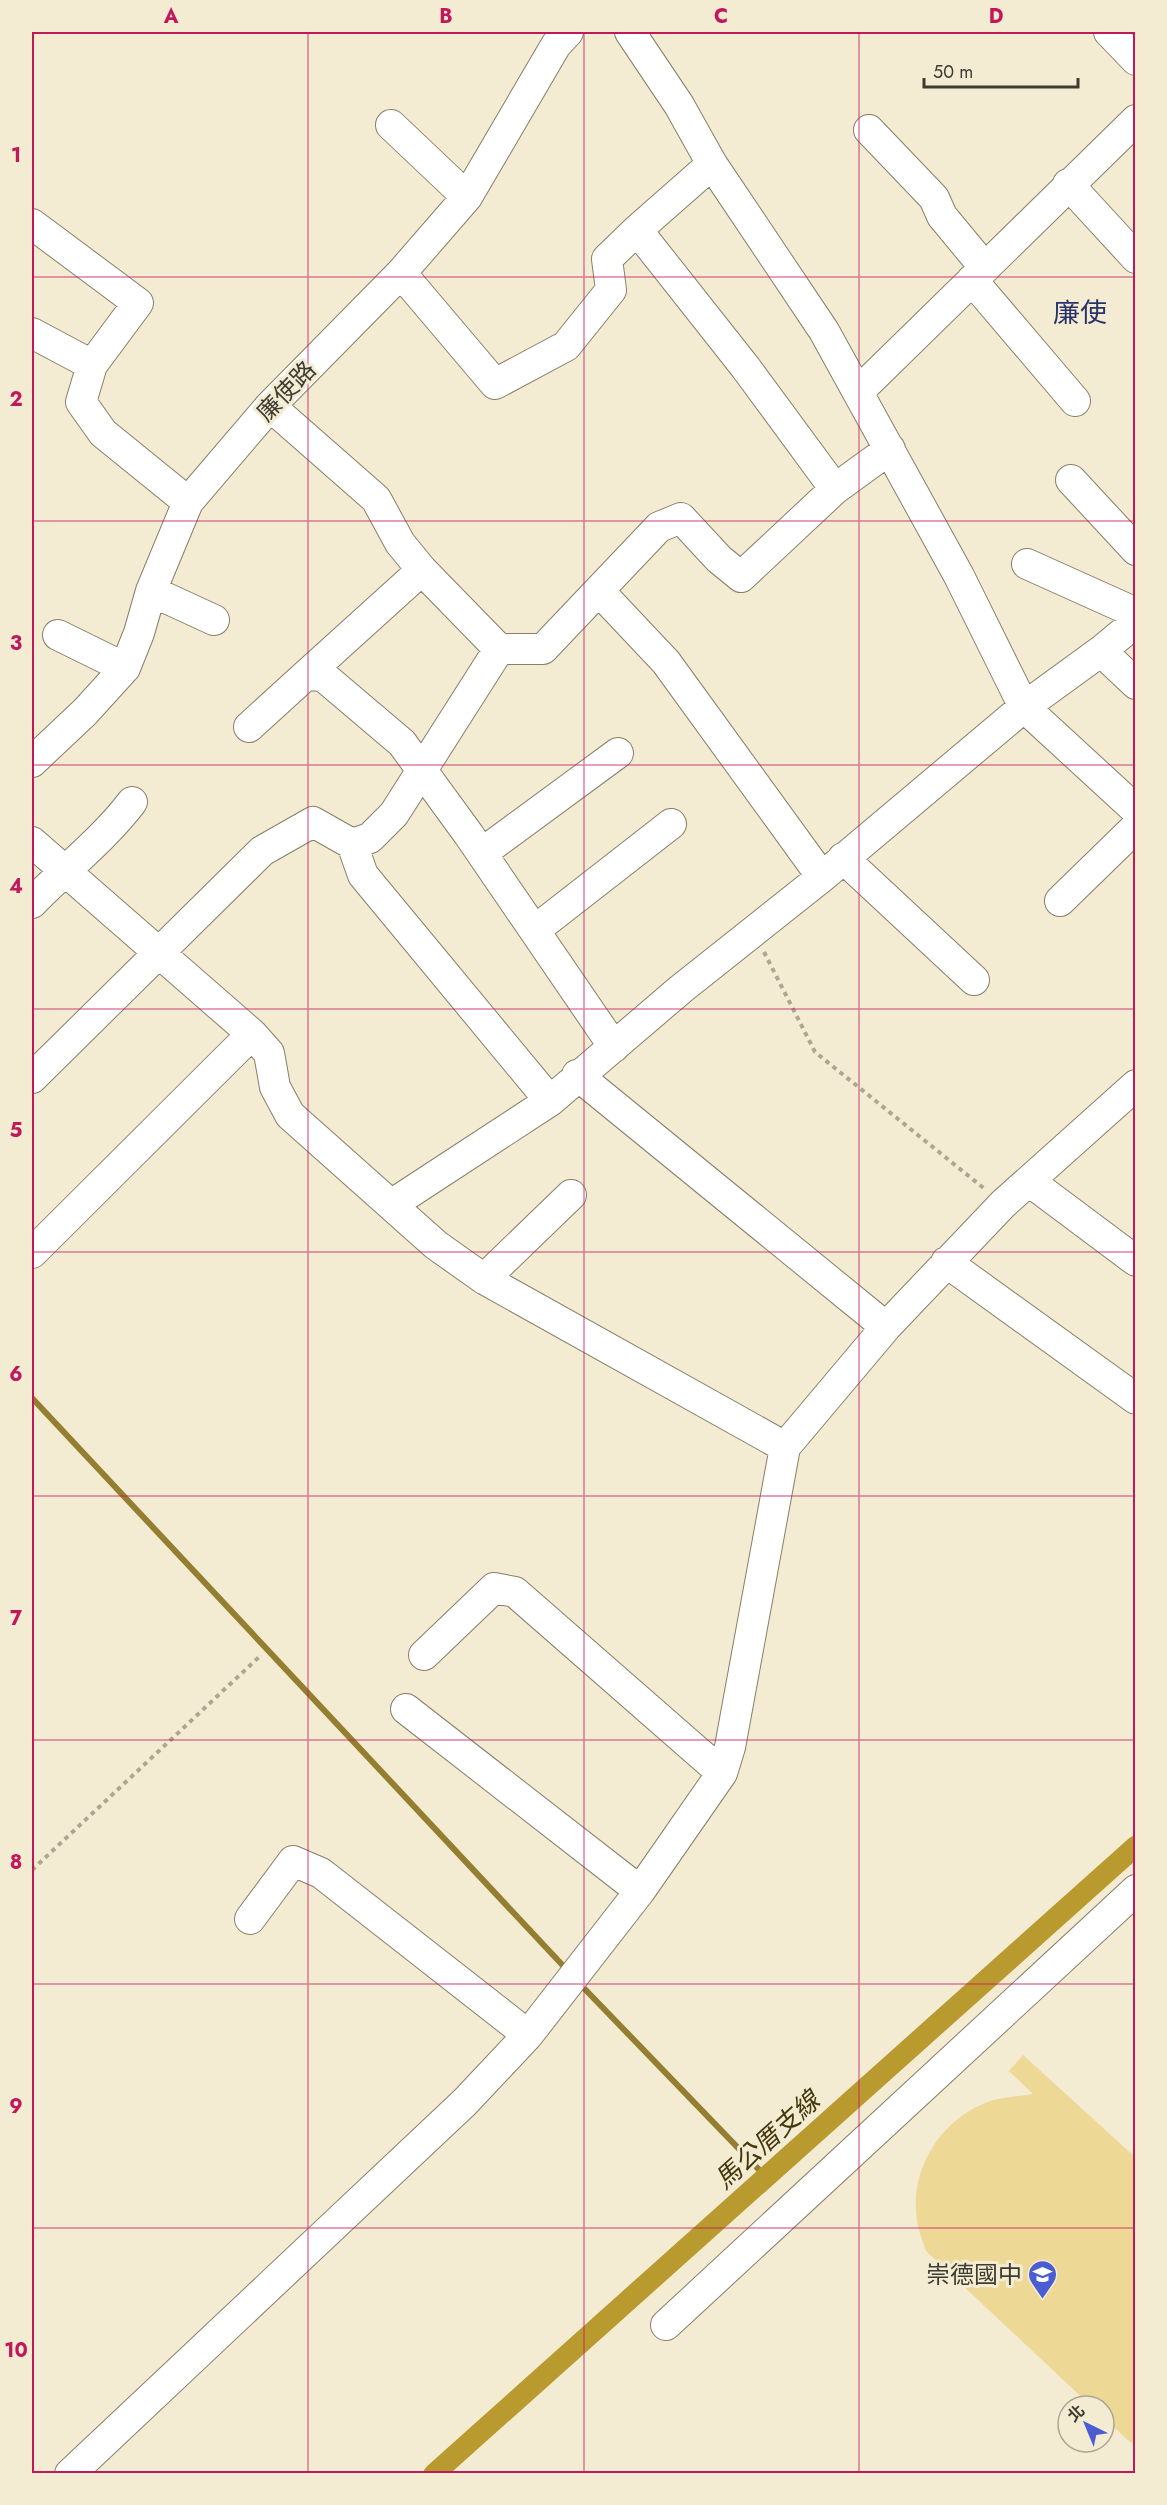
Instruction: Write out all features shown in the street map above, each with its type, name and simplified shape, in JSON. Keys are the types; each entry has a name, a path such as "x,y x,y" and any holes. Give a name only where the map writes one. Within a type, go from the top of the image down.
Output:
{"street":[{"name":"廉使路","path":"32,761 85,712 125,668 139,633 151,591 188,502 270,406 401,273 467,197 556,45 568,32"},
{"path":"630,32 679,105 712,164 824,331 959,576 1024,707 1136,810"},
{"path":"1109,32 1136,60"},
{"path":"859,391 1068,184 1136,120"},
{"path":"391,125 467,197"},
{"path":"869,130 934,198 942,216 979,274 1075,401"},
{"path":"401,273 495,384 566,346 611,290 607,259 712,164"},
{"path":"1068,184 1136,258"},
{"path":"32,224 138,303 92,365 81,402 103,433 188,502"},
{"path":"637,230 746,368 835,489"},
{"path":"32,333 92,365"},
{"path":"270,406 376,499 400,543 422,570 499,649 543,649 659,527 681,518 719,559 741,577 835,489 890,449"},
{"path":"1071,480 1136,550"},
{"path":"1027,564 1136,613"},
{"path":"249,727 422,570"},
{"path":"151,591 214,620"},
{"path":"599,591 666,662 832,868 974,980"},
{"path":"391,1205 550,1101 681,989 832,868 1024,707 1101,651 1136,622"},
{"path":"58,634 125,668"},
{"path":"352,844 370,838 394,814 499,649"},
{"path":"1101,651 1136,684"},
{"path":"306,675 323,676 402,743 482,853 614,1047"},
{"path":"482,853 618,753"},
{"path":"32,903 63,870 109,831 132,802"},
{"path":"32,1078 262,851 313,822 352,844 363,874 550,1101"},
{"path":"535,930 671,824"},
{"path":"1060,901 1136,827"},
{"path":"32,842 252,1034 269,1053 275,1087 290,1114 436,1245 484,1279 785,1447"},
{"path":"32,1253 252,1034"},
{"path":"578,1076 886,1327"},
{"path":"70,2474 465,2102 528,2035 640,1891 722,1773 730,1747 785,1447 886,1327 1002,1204 1130,1100"},
{"path":"1029,1181 1136,1261"},
{"path":"484,1279 571,1195"},
{"path":"952,1256 1136,1381"},
{"path":"952,1256 1136,1399"},
{"path":"424,1655 494,1588 515,1592 722,1773"},
{"path":"406,1709 640,1891"},
{"path":"250,1919 292,1861 321,1872 528,2035"},
{"path":"666,2325 1136,1890"}],"path":[{"path":"754,932 814,1052 1002,1204"},
{"path":"32,1870 259,1658"}],"shaded area":[{"name":"崇德國中","path":"1023,2055 1135,2157 1135,2443 1130,2442 1116,2429 1116,2394 1078,2394 926,2251 919,2232 916,2202 918,2184 930,2151 941,2136 967,2112 983,2104 1033,2094 1009,2071"}],"waterway":[{"path":"32,1398 568,1971"},
{"name":"馬公厝支線","path":"434,2474 1136,1846"},
{"path":"579,1983 766,2177"}],"place":[{"name":"崇德國中","path":"1043,2300"}],"district":[{"name":"廉使","path":"1080,312"}]}
